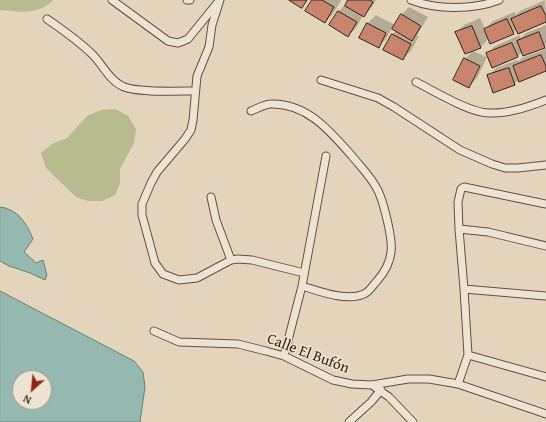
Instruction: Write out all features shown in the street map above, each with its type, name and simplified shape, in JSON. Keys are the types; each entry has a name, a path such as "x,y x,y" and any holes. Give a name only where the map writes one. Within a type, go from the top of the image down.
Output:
{"street":[{"path":"112,0 168,41 178,43 188,39 220,0"},
{"path":"220,0 212,25 209,47 197,76 194,120 191,130 150,183 142,204 142,215 155,263 163,274 179,280 197,278 231,260 238,259 252,260 304,273"},
{"path":"411,0 455,8 470,7 499,0"},
{"path":"47,19 78,41 94,55 115,82 122,86 129,89 156,91 195,91"},
{"path":"321,80 382,100 460,150 492,164 505,168 546,165"},
{"path":"416,82 474,110 488,113 502,112 546,100"},
{"path":"251,111 270,104 286,106 307,113 323,124 365,171 377,187 386,214 392,251 382,275 365,294 336,296 302,286"},
{"path":"284,356 302,286 326,156"},
{"path":"458,384 468,355 459,229 458,202 461,189 464,188 546,204"},
{"path":"211,197 216,220 231,260"},
{"path":"459,229 488,232 546,246"},
{"path":"464,289 546,296"},
{"name":"Calle El Bufón","path":"154,331 179,342 238,344 284,356 333,380 352,384 372,385 408,379 428,379 458,384 546,414"},
{"path":"468,355 546,377"},
{"path":"372,385 381,390 413,422"},
{"path":"349,422 371,402 381,390"}],"green space":[{"path":"0,0 53,0 42,8 21,12 0,10"},
{"path":"115,109 128,116 136,129 134,143 120,169 120,183 115,195 102,201 88,201 76,197 46,168 41,153 52,144 67,138 87,116 101,110"}],"water":[{"path":"0,207 6,208 17,214 25,223 33,239 24,252 36,263 43,260 47,275 45,280 0,261"},
{"path":"0,291 134,361 143,372 145,387 140,422 0,422"}],"building":[{"path":"289,0 307,0 302,8"},
{"path":"312,0 322,0 334,7 325,23 305,11"},
{"path":"348,0 370,0 373,2 364,17 345,6"},
{"path":"541,6 546,16 546,22 518,34 511,19"},
{"path":"338,11 357,22 348,37 329,25"},
{"path":"401,14 421,26 412,41 392,29"},
{"path":"507,19 514,34 490,44 484,29"},
{"path":"367,23 386,33 379,48 359,38"},
{"path":"472,26 481,48 465,54 455,32"},
{"path":"539,32 545,48 523,56 517,41"},
{"path":"392,34 411,44 403,60 383,50"},
{"path":"512,43 518,57 492,68 486,53"},
{"path":"541,55 546,66 546,71 519,82 513,66"},
{"path":"464,58 480,66 469,88 453,80"},
{"path":"509,68 515,85 493,93 487,75"}]}
